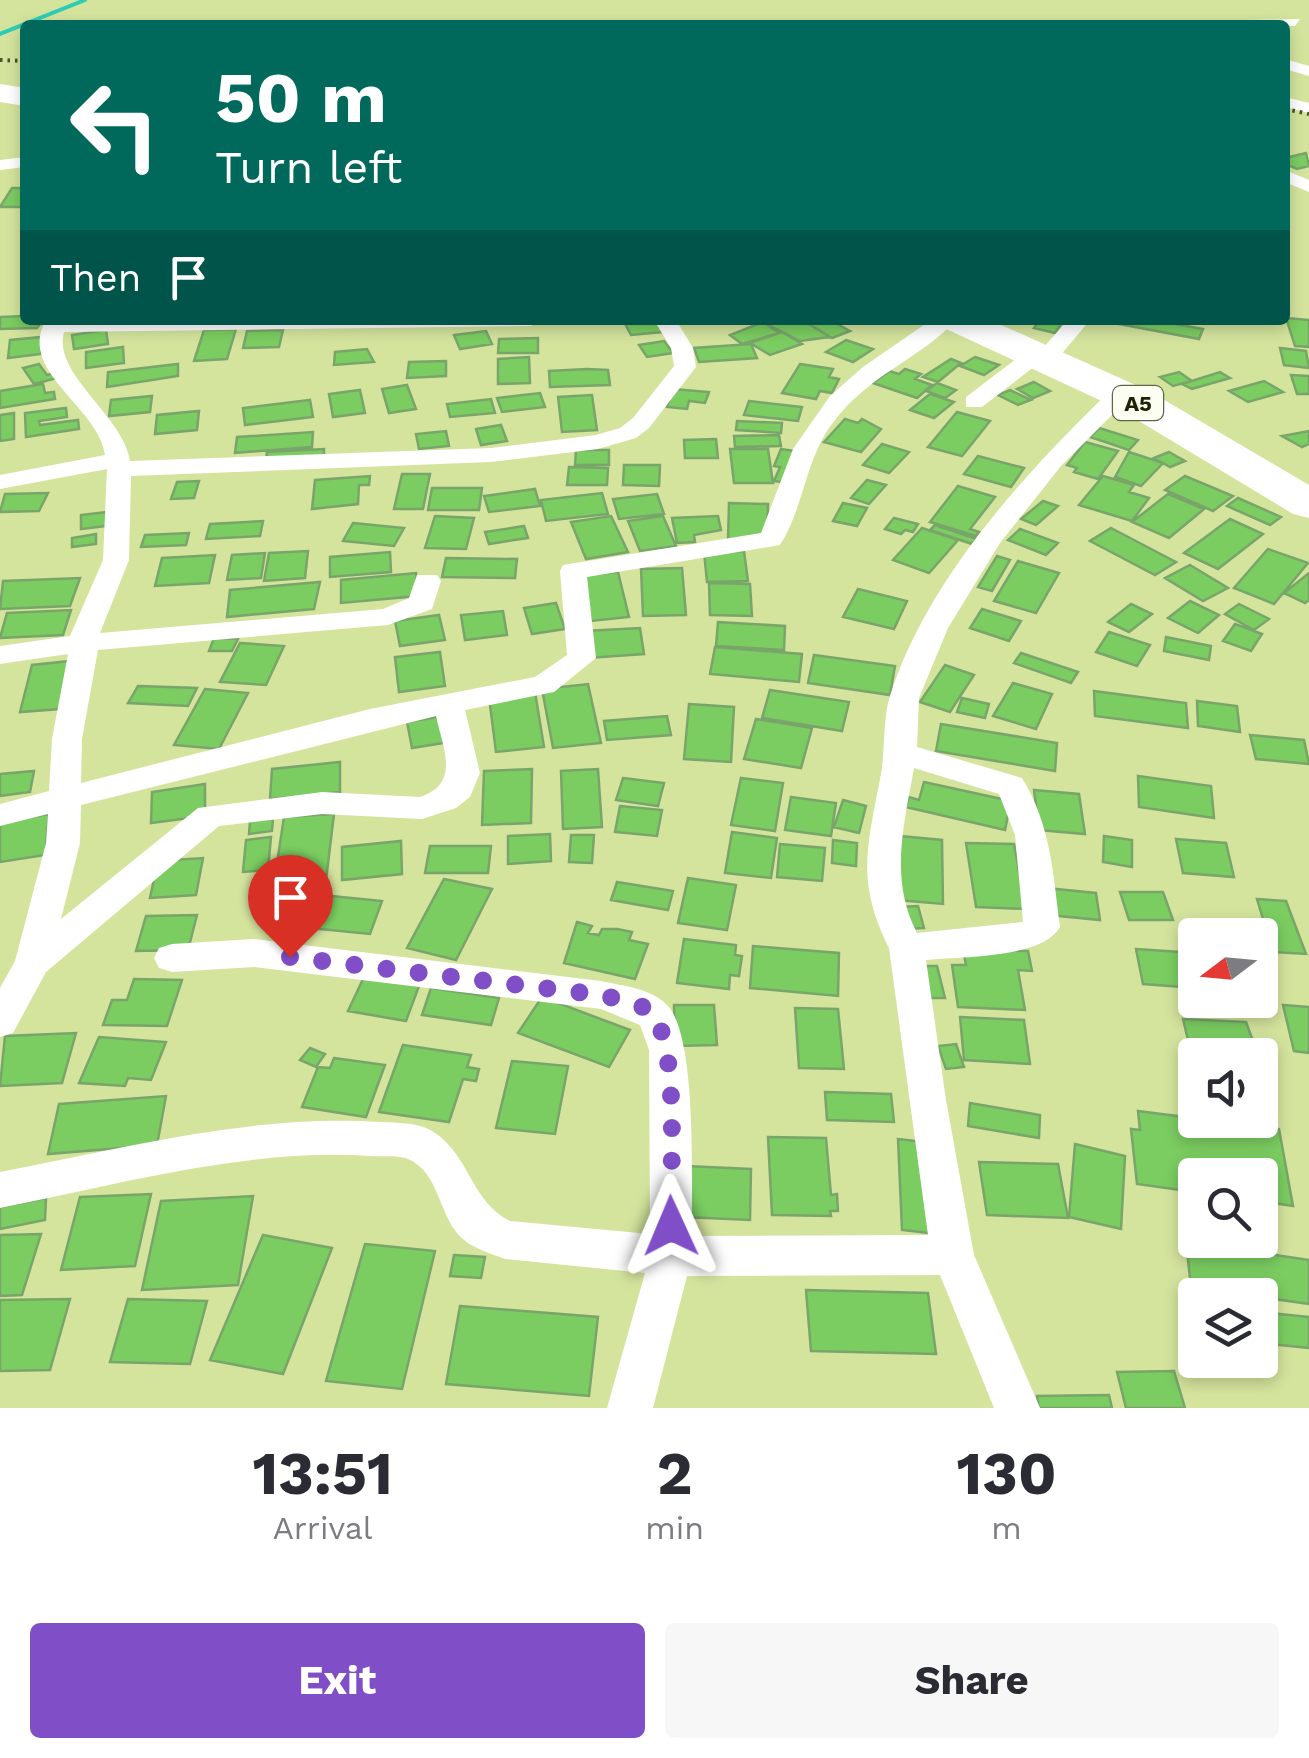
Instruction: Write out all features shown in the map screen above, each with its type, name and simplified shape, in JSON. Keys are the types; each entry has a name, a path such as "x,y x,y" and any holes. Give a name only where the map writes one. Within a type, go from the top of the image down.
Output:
{"highway":[{"name":"A5","path":"970,325 1120,394 1309,504"}],"street":[{"path":"1290,22 1295,22"},
{"path":"55,325 54,362 104,426 116,446 119,464 116,560 80,642"},
{"path":"0,482 119,464 452,457 598,442 628,433 641,423 685,367 682,348 669,325"},
{"path":"0,815 370,719 544,685 582,658 573,571 771,539 810,440 827,414 858,380 938,325"},
{"path":"974,402 1042,356 1074,325"},
{"path":"1017,1408 953,1254 926,1100 907,948 890,915 881,860 901,753 904,698 934,628 989,540 1052,460 1120,394"},
{"path":"0,655 80,642 376,619 408,612 422,604 427,581"},
{"path":"0,1022 33,962 63,843 67,738 83,670 84,646 80,642"},
{"path":"33,962 210,816 322,804 422,808 445,800 459,789 464,773 448,705"},
{"path":"901,753 1011,786 1019,798 1035,860 1042,927 1031,935 907,948"},
{"path":"172,958 254,953 601,995 638,1004 655,1016 668,1050 671,1256 630,1408"},
{"path":"0,1190 253,1140 341,1137 416,1142 442,1162 464,1209 478,1226 504,1240 671,1256 953,1254"}],"building":[{"path":"1306,153 1309,166 1290,166 1290,157"},
{"path":"12,188 20,188 20,207 0,207"},
{"path":"20,316 20,325 39,325 0,329 0,317"},
{"path":"1290,318 1309,320 1309,347 1295,346"},
{"path":"626,325 659,325 664,332 631,335"},
{"path":"755,325 767,325 779,333 742,344 730,335"},
{"path":"769,325 810,325 830,337 800,341"},
{"path":"810,325 839,325 850,331 832,338"},
{"path":"1036,325 1061,325 1055,333 1034,328"},
{"path":"1125,325 1203,329 1199,339"},
{"path":"236,329 227,359 194,361 204,330"},
{"path":"106,330 108,344 74,349 72,335"},
{"path":"283,330 279,347 243,348 247,331"},
{"path":"486,331 492,344 460,349 454,335"},
{"path":"782,332 802,344 770,355 750,343"},
{"path":"42,337 41,354 8,358 10,340"},
{"path":"538,338 538,353 498,353 499,339"},
{"path":"846,340 873,349 853,362 826,352"},
{"path":"664,341 673,353 647,357 639,345"},
{"path":"751,344 757,358 699,362 694,348"},
{"path":"123,347 124,363 86,368 86,352"},
{"path":"1280,348 1306,351 1309,368 1284,365"},
{"path":"367,349 374,362 334,365 335,352"},
{"path":"529,357 530,383 498,384 498,359"},
{"path":"975,357 999,365 984,375 960,366"},
{"path":"951,359 961,363 938,382 923,377"},
{"path":"446,361 446,376 407,378 409,362"},
{"path":"39,364 47,375 54,373 57,378 34,384 23,368"},
{"path":"178,364 178,376 107,387 108,372"},
{"path":"800,364 833,369 829,377 839,379 832,393 820,391 816,399 782,393"},
{"path":"905,369 921,374 915,379 932,385 917,398 873,383 889,371 899,374"},
{"path":"608,370 610,385 550,387 549,371"},
{"path":"1179,372 1192,381 1173,386 1160,377"},
{"path":"1220,372 1230,378 1192,389 1182,384"},
{"path":"1291,375 1309,376 1309,394 1297,394"},
{"path":"1264,381 1283,392 1248,402 1229,391"},
{"path":"1034,382 1050,391 1033,398 1017,389"},
{"path":"937,383 956,390 945,398 926,391"},
{"path":"43,384 45,393 54,392 55,399 0,408 0,391"},
{"path":"407,385 416,409 389,413 382,389"},
{"path":"673,389 709,392 705,403 689,401 687,409 667,407"},
{"path":"360,390 365,413 333,417 329,394"},
{"path":"1010,390 1031,400 1018,405 998,395"},
{"path":"540,393 545,407 502,412 497,398"},
{"path":"930,394 954,402 934,418 910,410"},
{"path":"592,395 597,430 562,432 558,397"},
{"path":"152,396 150,412 109,416 111,400"},
{"path":"491,399 495,413 450,417 447,404"},
{"path":"310,400 313,417 245,425 243,408"},
{"path":"749,401 802,407 798,421 744,415"},
{"path":"66,408 67,417 39,421 40,425 78,420 79,429 26,437 25,413"},
{"path":"199,411 197,430 155,434 157,415"},
{"path":"957,412 990,421 962,456 928,447"},
{"path":"14,413 14,439 0,441 0,415"},
{"path":"845,419 858,423 862,419 881,429 861,452 824,442"},
{"path":"737,421 782,423 781,433 736,430"},
{"path":"501,425 507,441 481,445 476,429"},
{"path":"1099,428 1138,440 1129,450 1090,437"},
{"path":"446,431 449,446 419,449 416,434"},
{"path":"1309,431 1309,444 1302,447 1282,436"},
{"path":"313,432 312,447 235,453 237,437"},
{"path":"779,435 781,446 735,447 734,436"},
{"path":"716,439 718,458 685,458 684,440"},
{"path":"1085,442 1118,451 1098,479 1074,472 1077,468 1067,465"},
{"path":"882,444 909,452 889,473 863,465"},
{"path":"324,449 324,455 266,459 267,452"},
{"path":"730,449 768,449 773,483 734,483"},
{"path":"781,449 801,452 788,483 774,481 780,467 774,466"},
{"path":"576,450 609,450 609,465 575,465"},
{"path":"1129,452 1163,463 1141,486 1115,477"},
{"path":"1169,452 1185,461 1170,467 1154,458"},
{"path":"978,456 1024,468 1011,487 964,474"},
{"path":"624,465 660,465 659,486 623,485"},
{"path":"569,467 608,468 607,485 567,485"},
{"path":"402,474 430,474 423,509 394,509"},
{"path":"370,476 369,485 359,485 358,504 312,509 315,480"},
{"path":"1103,476 1134,485 1129,492 1149,498 1132,521 1079,505"},
{"path":"1185,476 1233,496 1213,511 1165,490"},
{"path":"867,480 886,485 869,504 851,498"},
{"path":"199,481 194,498 171,499 177,482"},
{"path":"958,486 995,497 970,529 979,532 976,536 930,522"},
{"path":"432,488 482,488 479,510 428,510"},
{"path":"535,489 540,506 489,512 484,496"},
{"path":"48,493 39,511 0,512 5,494"},
{"path":"602,493 608,514 546,521 541,500"},
{"path":"657,494 664,514 619,519 613,499"},
{"path":"1168,494 1204,509 1169,538 1132,522"},
{"path":"1238,498 1281,517 1270,525 1227,506"},
{"path":"1043,501 1058,506 1036,525 1021,519"},
{"path":"729,503 768,504 767,540 728,539"},
{"path":"843,503 867,508 857,526 833,521"},
{"path":"107,512 107,526 81,529 81,515"},
{"path":"435,516 474,518 466,549 425,548"},
{"path":"611,516 628,552 586,559 571,522"},
{"path":"663,516 676,546 640,551 628,521"},
{"path":"718,516 721,530 694,535 695,542 677,543 672,518"},
{"path":"894,518 918,524 913,532 905,530 901,534 885,529"},
{"path":"1230,519 1263,534 1218,569 1184,553"},
{"path":"263,521 260,536 206,539 210,524"},
{"path":"353,523 404,528 394,546 343,541"},
{"path":"935,525 977,539 972,544 930,530"},
{"path":"524,526 528,538 489,544 485,532"},
{"path":"922,528 958,540 929,573 893,560"},
{"path":"1111,528 1176,562 1155,575 1090,541"},
{"path":"1020,529 1058,543 1046,555 1008,540"},
{"path":"189,533 186,545 141,547 145,535"},
{"path":"96,534 96,544 72,547 72,538"},
{"path":"1268,549 1308,563 1274,604 1234,588"},
{"path":"308,551 305,578 264,581 269,553"},
{"path":"744,551 748,581 707,582 704,552"},
{"path":"390,552 391,572 330,577 330,557"},
{"path":"265,553 261,578 227,580 232,555"},
{"path":"215,555 209,583 155,586 162,558"},
{"path":"997,556 1010,560 992,591 978,587"},
{"path":"446,558 517,559 515,578 442,577"},
{"path":"1018,561 1059,573 1036,613 994,601"},
{"path":"1190,565 1228,588 1203,601 1165,578"},
{"path":"682,568 686,615 643,616 641,569"},
{"path":"618,572 629,617 591,621 582,575"},
{"path":"416,573 418,596 341,603 341,580"},
{"path":"1309,573 1309,600 1305,603 1284,593"},
{"path":"80,578 70,606 0,609 3,581"},
{"path":"320,582 314,609 227,617 230,590"},
{"path":"709,583 750,584 752,616 710,615"},
{"path":"858,589 907,601 894,629 843,617"},
{"path":"1190,601 1219,615 1198,633 1168,618"},
{"path":"556,603 565,629 532,634 524,608"},
{"path":"1131,604 1152,614 1129,632 1108,622"},
{"path":"1239,604 1269,619 1254,630 1225,614"},
{"path":"982,609 1021,621 1009,641 970,628"},
{"path":"71,610 63,635 0,638 7,613"},
{"path":"503,611 507,635 465,640 461,615"},
{"path":"439,615 445,640 400,646 395,621"},
{"path":"718,622 785,626 784,650 716,646"},
{"path":"1235,624 1262,634 1251,651 1223,641"},
{"path":"640,628 644,654 588,658 585,631"},
{"path":"1109,632 1150,645 1137,666 1096,652"},
{"path":"1166,637 1211,646 1209,660 1164,651"},
{"path":"214,638 238,639 232,651 209,651"},
{"path":"240,643 284,646 266,685 220,682"},
{"path":"715,647 802,654 799,682 710,674"},
{"path":"440,652 445,686 399,692 395,657"},
{"path":"1021,653 1078,672 1071,683 1014,663"},
{"path":"814,655 895,666 890,695 808,683"},
{"path":"70,661 60,709 20,712 32,665"},
{"path":"945,665 974,675 950,712 920,702"},
{"path":"1013,683 1052,694 1036,729 993,716"},
{"path":"588,684 601,743 553,748 542,689"},
{"path":"138,686 197,688 188,706 128,703"},
{"path":"205,689 248,693 219,749 174,745"},
{"path":"770,690 849,702 842,731 762,718"},
{"path":"1094,691 1186,703 1188,728 1095,716"},
{"path":"535,692 544,747 496,752 489,697"},
{"path":"962,698 989,704 985,718 957,712"},
{"path":"1197,701 1237,706 1240,732 1198,726"},
{"path":"689,704 734,707 731,762 684,759"},
{"path":"444,716 450,742 412,748 407,722"},
{"path":"667,716 671,735 607,740 604,721"},
{"path":"756,719 812,728 801,768 744,759"},
{"path":"941,724 1057,743 1055,771 936,751"},
{"path":"1250,735 1304,740 1309,764 1256,759"},
{"path":"340,762 340,792 270,799 272,769"},
{"path":"532,769 531,823 482,825 484,771"},
{"path":"598,769 602,827 563,829 561,771"},
{"path":"34,771 30,792 0,796 0,774"},
{"path":"1138,776 1211,786 1214,818 1139,807"},
{"path":"623,778 664,783 658,806 616,800"},
{"path":"741,778 783,783 775,831 731,825"},
{"path":"924,782 1011,801 1005,830 906,807 909,797 919,800"},
{"path":"205,784 205,816 151,823 152,792"},
{"path":"1034,790 1079,794 1085,834 1039,830"},
{"path":"791,797 836,803 831,836 785,830"},
{"path":"843,800 866,806 859,833 834,827"},
{"path":"620,806 662,810 657,836 615,832"},
{"path":"49,814 45,855 0,862 0,822"},
{"path":"334,814 326,880 274,883 284,817"},
{"path":"273,819 272,831 249,834 250,821"},
{"path":"732,832 777,838 771,878 725,873"},
{"path":"550,834 551,861 508,864 508,836"},
{"path":"571,835 594,835 592,863 569,862"},
{"path":"900,836 942,840 943,904 898,900"},
{"path":"1104,836 1132,840 1132,867 1103,862"},
{"path":"271,837 268,870 243,872 246,840"},
{"path":"1176,839 1226,843 1234,877 1183,873"},
{"path":"833,840 857,843 856,866 832,863"},
{"path":"401,841 402,874 342,880 342,847"},
{"path":"966,843 1014,844 1026,909 976,907"},
{"path":"780,844 825,848 822,881 777,877"},
{"path":"430,846 491,846 488,873 425,873"},
{"path":"203,858 196,895 150,898 158,861"},
{"path":"688,878 736,885 727,930 678,923"},
{"path":"444,879 492,889 456,960 407,948"},
{"path":"617,882 673,891 668,910 611,900"},
{"path":"1046,888 1096,893 1100,920 1049,915"},
{"path":"292,892 382,901 370,934 278,925"},
{"path":"1120,892 1163,892 1173,920 1129,920"},
{"path":"1257,899 1286,901 1306,954 1278,952 1278,918 1263,918"},
{"path":"918,906 924,928 903,929 898,907"},
{"path":"197,915 188,950 136,951 146,916"},
{"path":"577,922 592,926 588,933 599,935 602,929 617,929 632,932 629,940 648,944 635,979 564,963"},
{"path":"684,939 736,945 735,955 742,956 739,976 730,975 729,989 677,983"},
{"path":"753,946 839,953 838,996 750,988"},
{"path":"963,949 1028,951 1032,971 1018,970 1025,1010 958,1007 952,965 966,965"},
{"path":"1136,949 1178,952 1178,987 1143,984"},
{"path":"922,966 937,966 945,998 929,998"},
{"path":"364,977 419,986 406,1021 348,1011"},
{"path":"134,979 182,980 167,1026 103,1025 112,1000 127,1000"},
{"path":"431,988 499,998 491,1025 422,1015"},
{"path":"542,997 630,1030 609,1067 518,1033"},
{"path":"674,1005 714,1005 717,1045 675,1046"},
{"path":"1283,1005 1309,1007 1309,1053 1294,1051"},
{"path":"795,1008 838,1009 844,1069 799,1068"},
{"path":"960,1017 1024,1020 1030,1064 964,1060"},
{"path":"1183,1019 1246,1022 1252,1038 1188,1038"},
{"path":"76,1033 62,1083 0,1086 5,1036"},
{"path":"99,1037 166,1042 151,1080 128,1078 125,1086 79,1083"},
{"path":"956,1044 964,1067 946,1069 938,1046"},
{"path":"403,1045 471,1055 467,1067 479,1069 476,1081 463,1079 449,1122 379,1112"},
{"path":"310,1048 325,1054 316,1067 300,1060"},
{"path":"334,1058 385,1065 366,1117 302,1107 318,1067 330,1068"},
{"path":"512,1061 568,1066 555,1134 496,1128"},
{"path":"825,1092 891,1094 894,1122 827,1120"},
{"path":"166,1096 157,1145 48,1154 59,1104"},
{"path":"970,1103 1040,1115 1039,1138 968,1126"},
{"path":"1138,1111 1178,1116 1178,1138 1278,1138 1279,1129 1293,1206 1278,1204 1278,1158 1178,1158 1178,1190 1137,1184 1131,1129 1140,1130"},
{"path":"768,1137 826,1138 831,1195 837,1194 838,1211 830,1211 831,1216 772,1215"},
{"path":"898,1139 925,1142 929,1233 902,1230"},
{"path":"1075,1144 1125,1156 1121,1229 1069,1217"},
{"path":"979,1162 1058,1164 1068,1218 987,1215"},
{"path":"686,1166 751,1169 750,1220 684,1217"},
{"path":"151,1194 135,1266 61,1270 80,1197"},
{"path":"253,1196 238,1285 142,1290 161,1201"},
{"path":"46,1198 45,1220 0,1229 0,1207"},
{"path":"41,1234 22,1295 0,1296 0,1235"},
{"path":"263,1235 332,1248 283,1374 210,1360"},
{"path":"365,1244 435,1251 402,1389 326,1381"},
{"path":"454,1255 485,1257 481,1278 450,1276"},
{"path":"1278,1255 1309,1260 1309,1304 1278,1300 1278,1278 1190,1278 1188,1258"},
{"path":"806,1290 928,1293 936,1354 811,1351"},
{"path":"70,1299 50,1370 0,1371 0,1300"},
{"path":"128,1299 207,1301 190,1364 110,1362"},
{"path":"460,1306 598,1317 589,1396 446,1384"},
{"path":"1278,1314 1309,1317 1309,1348 1278,1345"},
{"path":"1174,1371 1185,1408 1126,1408 1117,1372"},
{"path":"1109,1395 1112,1408 1039,1408 1037,1396"}],"waterway":[{"path":"35,20 85,0"},
{"path":"0,34 20,26"}],"railway":[{"path":"0,60 20,61"},
{"path":"1290,110 1309,114"}],"route":[{"path":"290,957 601,995 638,1004 655,1016 668,1050 671,1226"}]}
